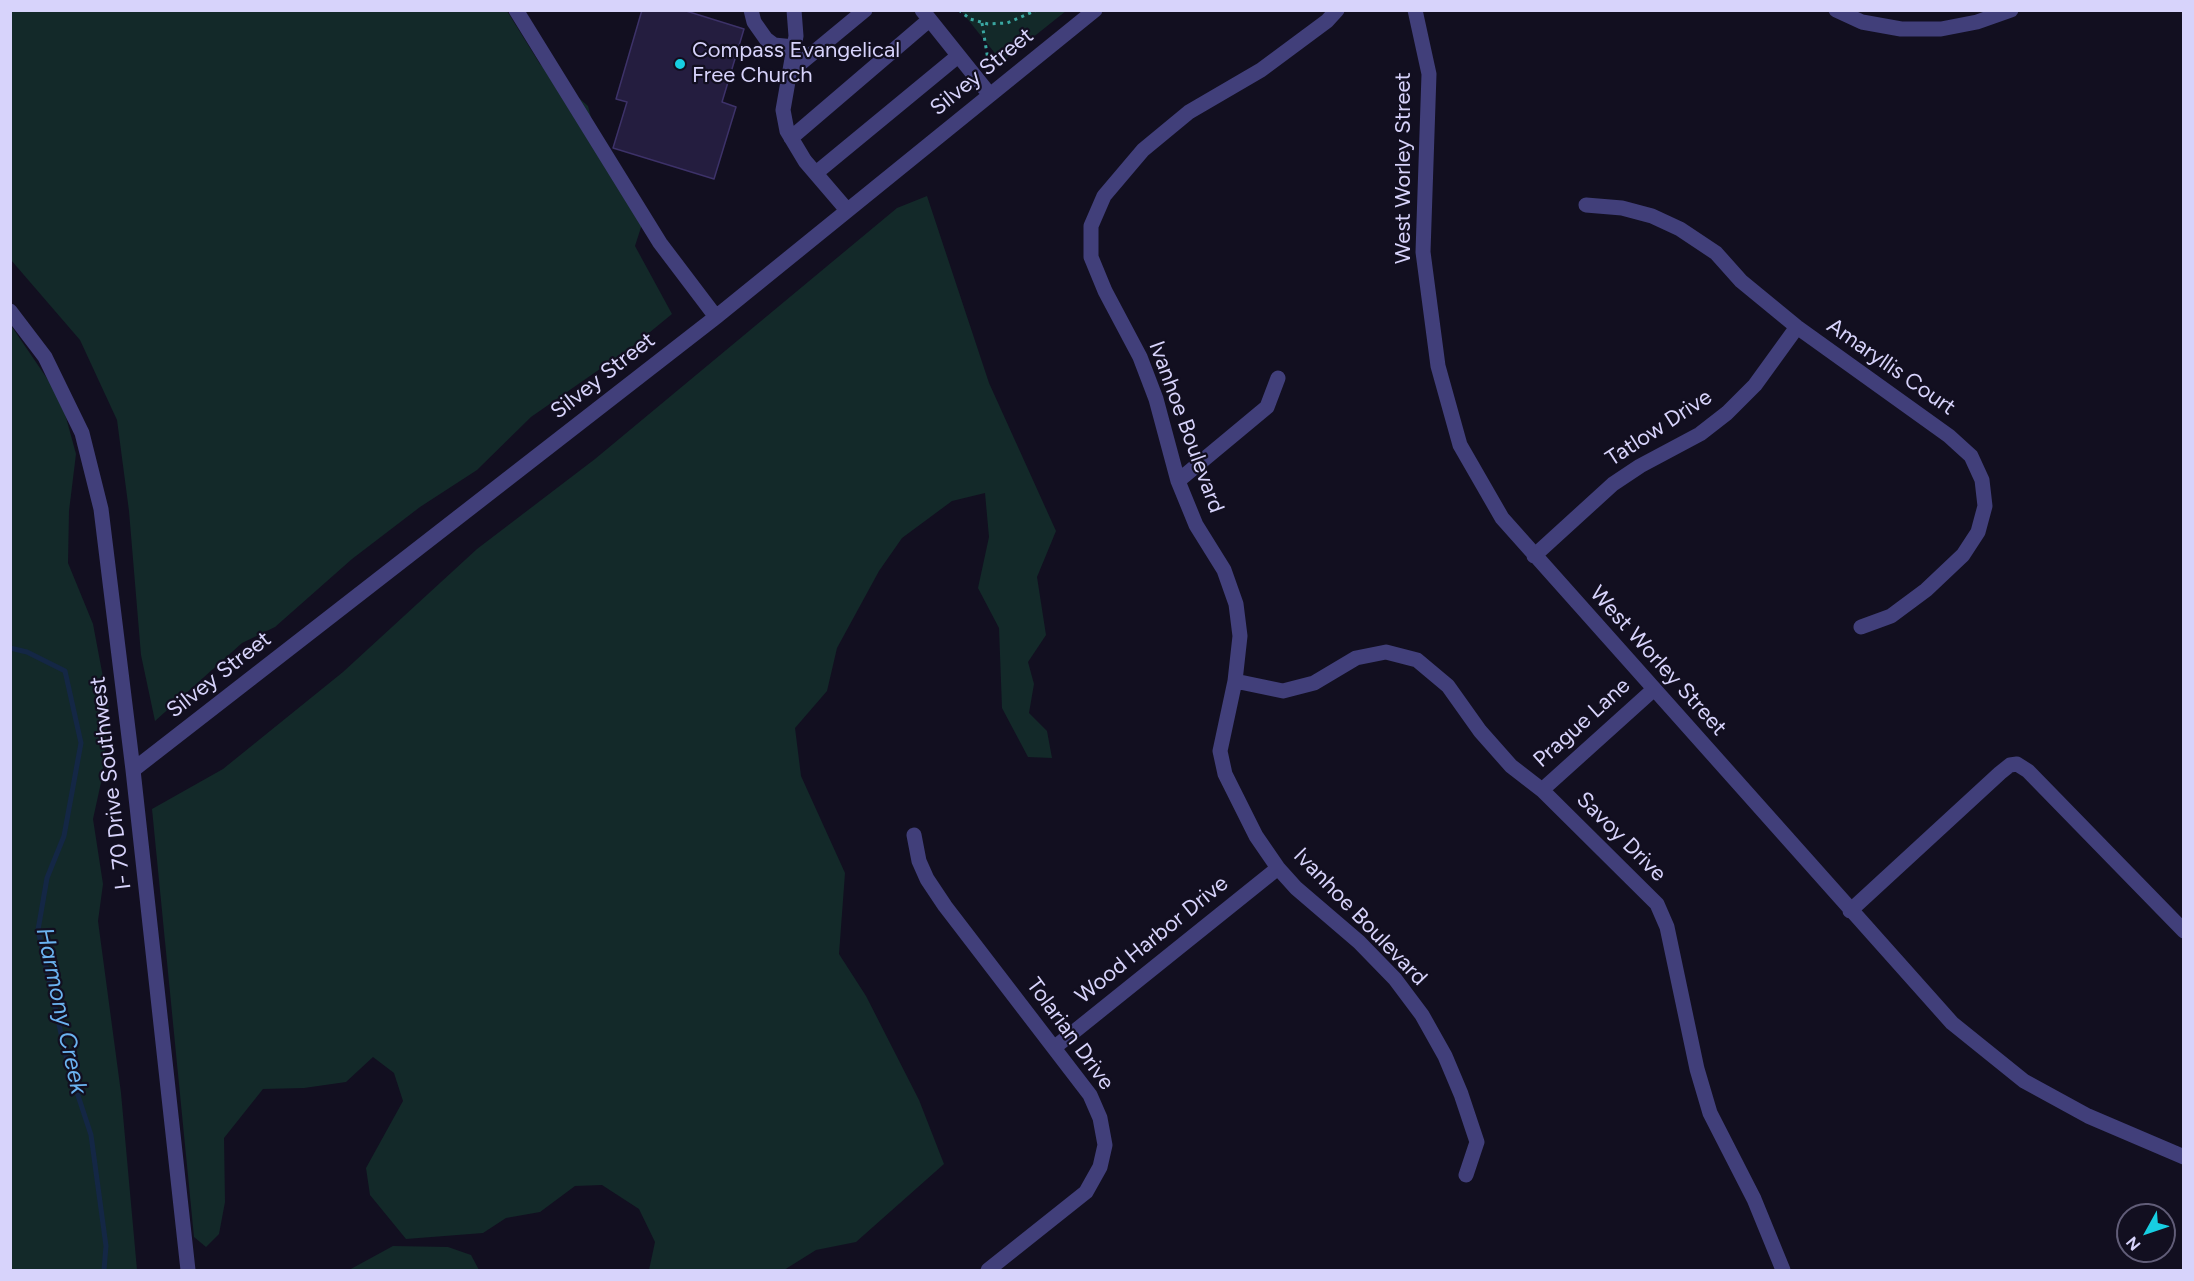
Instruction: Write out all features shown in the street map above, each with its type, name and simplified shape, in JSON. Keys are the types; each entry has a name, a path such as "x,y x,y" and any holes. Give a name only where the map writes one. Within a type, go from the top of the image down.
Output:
{"street":[{"path":"516,10 660,243 716,317"},
{"path":"751,10 754,22 766,39 774,45 794,47"},
{"path":"794,10 797,21 783,110 790,138 848,210"},
{"path":"790,72 865,10"},
{"name":"Silvey Street","path":"133,770 716,317 1095,10"},
{"name":"Ivanhoe Boulevard","path":"1337,10 1327,21 1261,70 1189,112 1143,150 1104,196 1091,226 1091,256 1105,291 1140,357 1156,399 1178,480 1196,525 1224,570 1236,604 1240,636 1235,681 1220,751 1225,774 1256,836 1278,868 1296,888 1380,964 1422,1015 1445,1056 1477,1142 1466,1175"},
{"name":"West Worley Street","path":"1415,10 1429,74 1423,252 1438,366 1460,445 1502,518 1952,1023 2024,1081 2088,1116 2184,1157"},
{"path":"1836,10 1862,22 1901,29 1941,29 1977,22 2011,10"},
{"path":"790,138 925,15 990,95"},
{"path":"816,173 958,56"},
{"name":"Amaryllis Court","path":"1586,205 1622,208 1652,216 1680,229 1716,253 1742,281 1797,327 1949,436 1971,456 1982,480 1985,506 1978,532 1963,555 1926,590 1891,616 1861,627"},
{"name":"I- 70 Drive Southwest","path":"10,311 45,357 82,433 101,509 133,770 188,1270"},
{"name":"Tatlow Drive","path":"1534,556 1613,484 1640,466 1700,434 1727,413 1755,385 1797,327"},
{"path":"1178,480 1267,407 1278,378"},
{"name":"Savoy Drive","path":"1235,681 1283,691 1314,683 1356,658 1386,652 1417,660 1448,686 1480,731 1511,766 1542,790 1657,904 1667,927 1697,1069 1710,1113 1754,1199 1783,1270"},
{"name":"Prague Lane","path":"1542,790 1653,690"},
{"path":"1850,911 2000,773 2010,765 2017,764 2028,771 2184,931"},
{"name":"Tolarian Drive","path":"914,835 927,879 1090,1095 1100,1118 1105,1145 1100,1167 1086,1192 988,1270"},
{"name":"Wood Harbor Drive","path":"1055,1047 1278,868"}],"path":[{"path":"959,10 970,19 982,23 1007,24 1037,10"},
{"path":"982,23 988,60 983,70"}],"green space":[{"path":"10,11 507,11 540,64 588,106 601,156 644,218 635,246 672,314 633,346 531,417 477,470 420,507 352,559 275,627 242,643 155,721 141,655 129,511 117,420 80,340 11,260"},
{"path":"961,11 1066,11 1002,62"},
{"path":"927,196 989,383 1056,531 1037,577 1046,635 1028,662 1034,684 1029,713 1047,731 1052,758 1028,757 1002,708 999,628 978,588 989,537 985,493 952,501 902,538 879,571 837,648 827,691 795,728 801,776 845,873 839,954 866,996 919,1100 944,1164 856,1242 816,1250 784,1270 649,1270 655,1242 639,1209 602,1185 575,1186 540,1212 506,1218 483,1233 406,1239 370,1195 366,1168 403,1101 394,1073 373,1057 346,1082 304,1088 263,1089 224,1138 225,1202 219,1234 206,1247 194,1237 152,809 223,769 343,672 477,549 595,459 897,208"},
{"path":"10,324 61,399 76,454 69,511 68,563 93,624 109,709 102,778 93,819 103,884 98,921 121,1093 137,1270 11,1270"},
{"path":"393,1246 448,1247 471,1255 479,1270 349,1270"}],"building":[{"name":"Compass Evangelical Free Church","path":"642,10 683,10 744,29 722,102 736,107 714,179 613,148 627,102 616,99"}],"waterway":[{"name":"Harmony Creek","path":"10,648 27,652 65,671 81,743 64,836 47,878 38,930 68,1065 91,1135 106,1246 104,1270"}],"place":[{"name":"Compass Evangelical Free Church","path":"680,64"}]}
